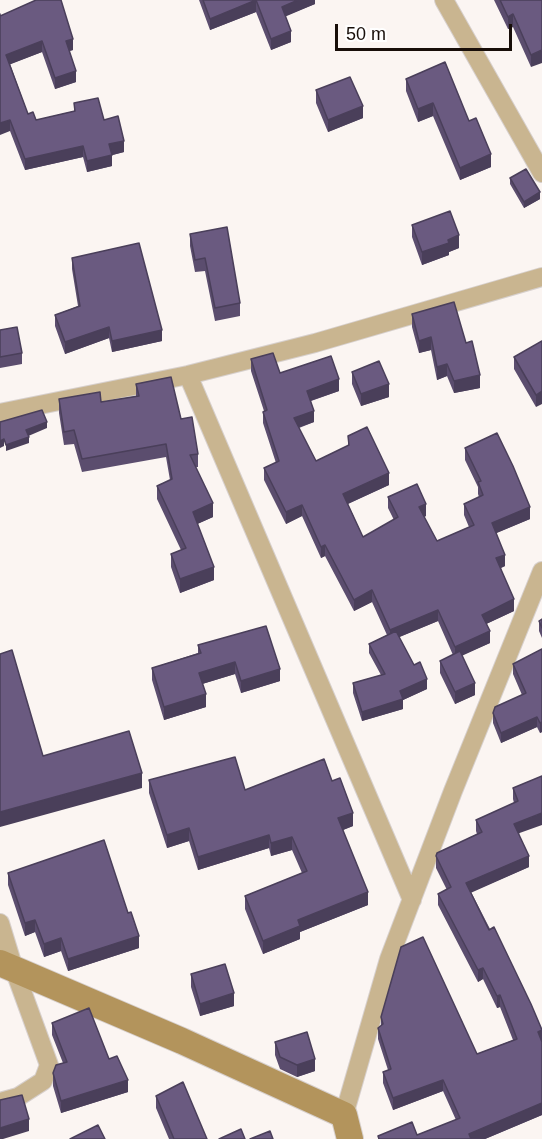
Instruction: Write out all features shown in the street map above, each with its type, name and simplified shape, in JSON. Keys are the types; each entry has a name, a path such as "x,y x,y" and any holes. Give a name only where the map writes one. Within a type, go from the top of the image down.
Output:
{"street":[{"path":"444,0 542,173"},
{"path":"0,413 188,375 315,343 542,277"},
{"path":"188,375 412,900"},
{"path":"7,966 182,1041 347,1127 389,959 453,791 542,572"},
{"path":"0,923 7,966 49,1065 43,1081 18,1097 0,1102"}],"building":[{"path":"36,0 61,0 73,39 66,41 76,71 55,78 42,41 6,55 28,114 33,112 36,120 75,111 74,103 98,98 104,120 118,116 124,141 109,144 112,155 87,161 83,146 25,159 10,120 0,123 0,16"},
{"path":"203,0 256,0 210,19"},
{"path":"256,0 298,0 282,7 291,31 271,39"},
{"path":"500,0 542,0 542,50 531,55 513,14 508,17"},
{"path":"445,62 469,121 476,118 491,154 460,168 433,103 418,109 406,79"},
{"path":"350,77 363,106 328,120 316,90"},
{"path":"526,169 540,192 524,202 510,178"},
{"path":"450,211 459,235 448,240 449,243 422,252 412,225"},
{"path":"227,227 240,303 215,308 205,258 195,260 190,234"},
{"path":"139,243 162,330 112,341 109,327 65,342 55,315 80,306 72,258"},
{"path":"454,302 466,343 472,341 480,375 454,381 447,364 437,367 431,337 419,341 412,314"},
{"path":"17,327 22,353 0,357 0,330"},
{"path":"542,341 542,391 536,395 514,357"},
{"path":"273,353 280,373 331,356 339,379 307,391 314,411 294,418 316,461 349,445 348,436 367,427 389,473 343,494 363,537 398,517 388,497 417,484 426,504 419,507 437,541 474,525 464,504 483,495 478,482 481,481 465,448 497,433 530,507 492,523 505,555 496,558 514,599 482,615 490,631 455,647 438,610 390,630 372,590 354,600 325,545 321,547 302,505 286,512 264,468 279,461 263,412 267,410 251,359"},
{"path":"379,361 389,384 361,394 352,372"},
{"path":"171,377 181,419 192,417 198,454 190,455 213,503 193,512 214,567 180,579 171,554 186,548 157,486 172,479 166,444 82,459 74,430 64,432 59,399 100,392 101,402 139,396 136,384"},
{"path":"42,410 47,422 26,430 29,437 6,445 4,439 0,441 0,422"},
{"path":"266,626 280,669 241,681 235,662 199,673 206,694 164,707 152,668 201,653 198,645"},
{"path":"396,631 414,665 420,662 427,679 400,691 403,699 362,712 353,683 385,674 369,644"},
{"path":"542,649 542,722 540,723 537,717 501,733 493,713 495,707 526,693 513,664"},
{"path":"12,650 43,756 129,731 142,773 0,812 0,654"},
{"path":"460,651 475,683 455,692 440,661"},
{"path":"235,757 245,790 324,759 332,781 340,778 353,813 338,818 368,892 298,920 300,926 263,941 245,896 307,871 292,837 271,843 269,835 198,857 189,828 167,835 149,780"},
{"path":"542,776 542,813 514,824 529,856 466,883 489,930 494,927 542,1030 538,1032 542,1042 542,1103 469,1134 471,1139 379,1139 378,1136 412,1122 417,1135 460,1118 443,1080 393,1098 383,1072 391,1069 378,1028 383,1024 381,1017 401,947 423,937 477,1054 517,1039 500,995 497,996 483,968 478,970 438,894 451,887 436,856 437,853 482,832 476,820 518,801 513,788"},
{"path":"104,840 128,913 131,912 139,936 68,959 61,938 44,944 35,920 25,923 8,873"},
{"path":"225,964 234,993 200,1004 191,974"},
{"path":"89,1008 109,1059 117,1056 128,1080 61,1101 53,1073 56,1065 67,1062 52,1023"},
{"path":"307,1032 315,1059 297,1065 280,1057 275,1042"},
{"path":"183,1082 207,1139 174,1139 156,1096"},
{"path":"22,1095 29,1119 0,1128 0,1100"},
{"path":"98,1125 105,1139 70,1139"},
{"path":"241,1129 245,1139 219,1139"},
{"path":"270,1131 273,1139 250,1139"}]}
